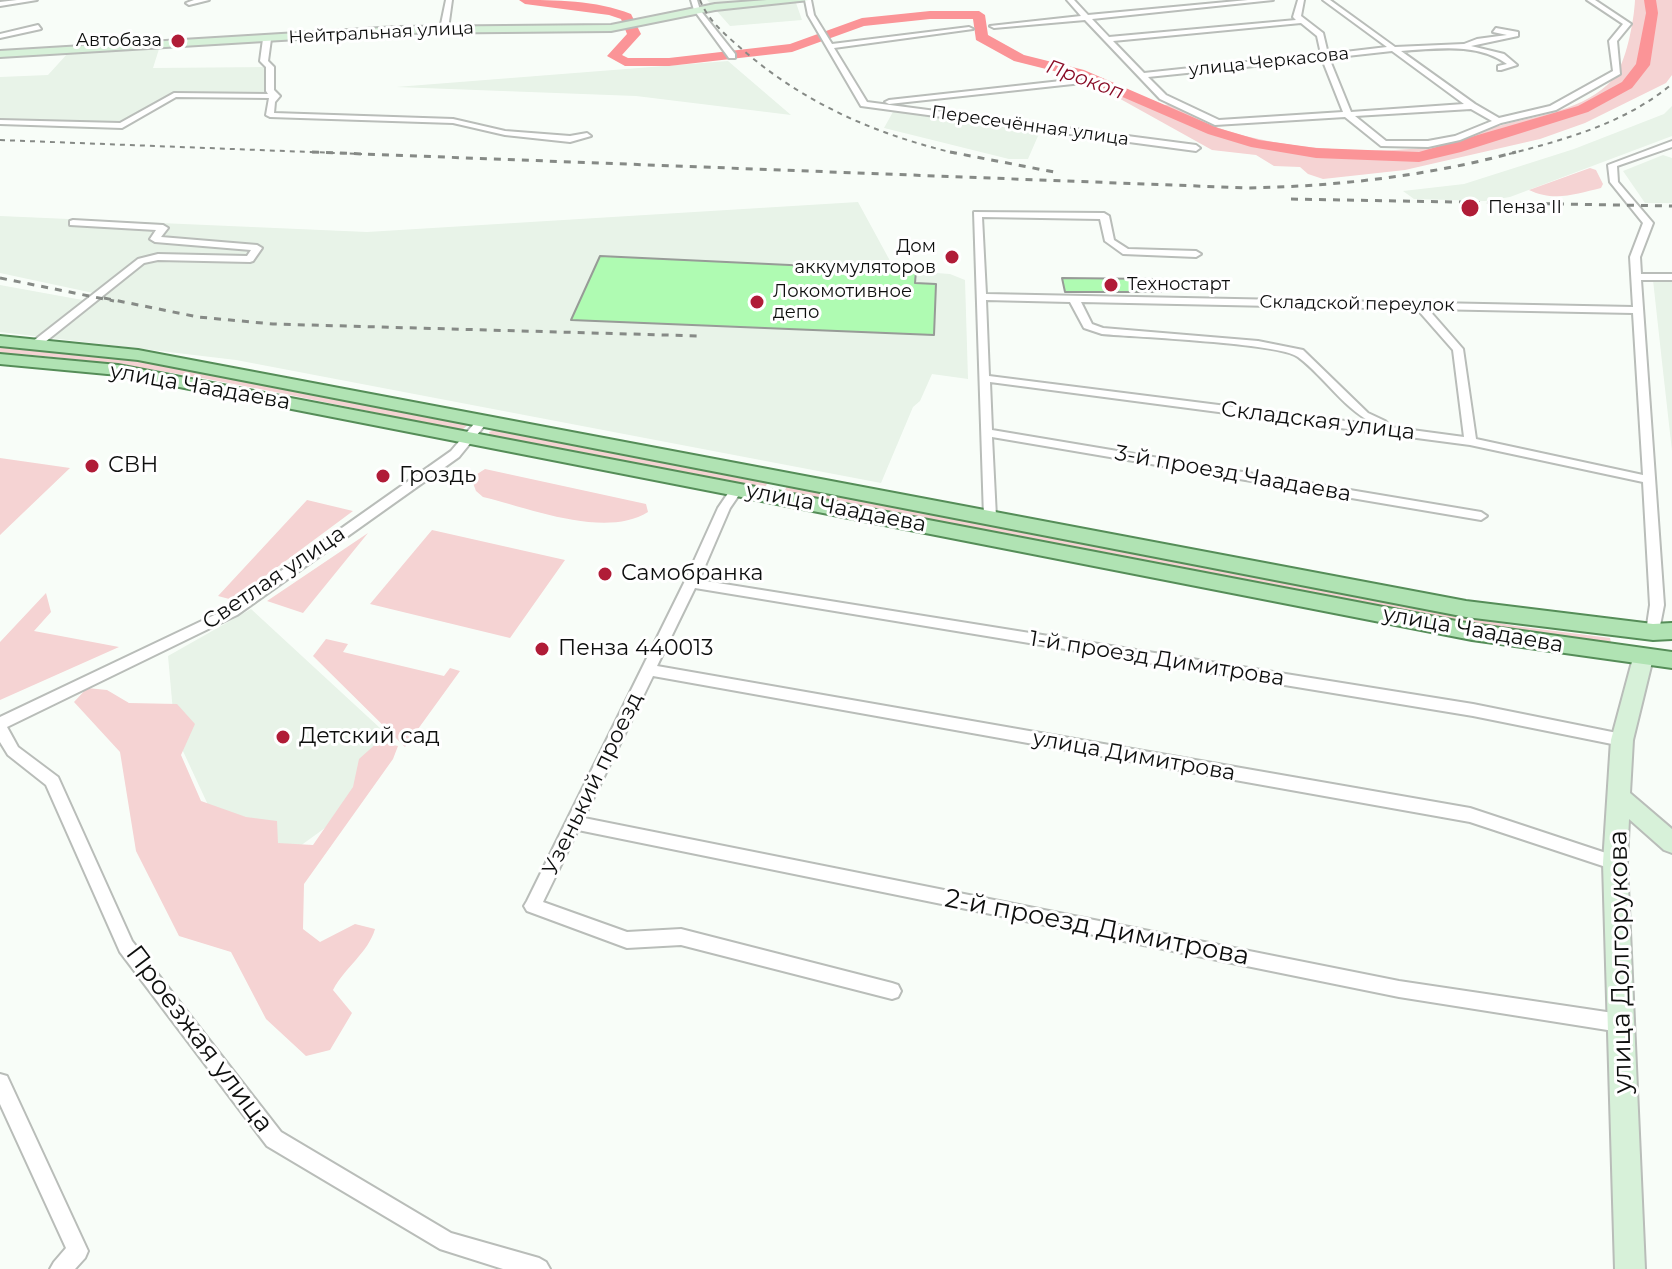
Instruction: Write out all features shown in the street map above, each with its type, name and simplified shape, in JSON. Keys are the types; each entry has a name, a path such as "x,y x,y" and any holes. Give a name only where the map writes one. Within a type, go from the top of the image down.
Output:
{"main road":[{"name":"Нейтральная улица","path":"0,54 444,29 611,28 696,5 806,0"},
{"name":"улица Чаадаева","path":"0,341 138,355 1466,609 1662,631"},
{"name":"улица Чаадаева","path":"0,359 118,370 1472,632 1672,660"},
{"path":"1643,658 1662,631"},
{"name":"улица Долгорукова","path":"1630,1269 1615,863 1622,740 1643,658"},
{"path":"1619,797 1672,843"}],"street":[{"path":"0,4 34,0"},
{"path":"189,3 206,0"},
{"path":"444,29 449,0"},
{"path":"806,0 811,15 864,104 1079,81"},
{"path":"1070,0 1163,97 1218,123 1472,106"},
{"path":"994,26 1270,0"},
{"path":"1301,0 1297,17 1320,35 1348,115 1384,144 1442,141 1498,121 1553,108 1617,72 1613,41 1627,24 1590,0"},
{"path":"1326,0 1472,106 1498,121"},
{"path":"696,5 730,54"},
{"path":"1109,39 1303,21"},
{"path":"0,36 38,27"},
{"path":"830,46 969,29"},
{"name":"улица Черкасова","path":"1144,75 1393,49 1406,51 1465,46 1473,41 1502,41 1515,34 1496,30"},
{"path":"267,39 264,61 270,67 270,91 276,96"},
{"path":"1465,46 1501,56 1513,65 1501,68"},
{"path":"0,122 122,126 174,95 276,96"},
{"path":"276,96 271,101 270,115 453,121 505,133 570,139 587,136"},
{"name":"Пересечённая улица","path":"864,104 1196,148"},
{"path":"1662,631 1657,605 1635,257 1648,223 1614,182 1612,165 1672,144"},
{"path":"1656,149 1672,155"},
{"path":"990,517 977,214 1104,216 1110,241 1126,252 1196,254"},
{"path":"36,344 141,261 158,257 250,259 257,248 155,239 163,228 73,223"},
{"path":"1636,277 1672,277"},
{"name":"Складской переулок","path":"980,297 1638,310"},
{"path":"1074,299 1088,326 1102,331 1258,344 1299,352 1364,415 1396,430"},
{"path":"1420,306 1458,349 1470,441"},
{"name":"Складская улица","path":"983,378 1470,441 1650,480"},
{"name":"Светлая улица","path":"0,726 232,612 455,454 483,420"},
{"name":"3-й проезд Чаадаева","path":"986,432 1481,516"},
{"name":"Узенький проезд","path":"737,489 724,508 576,823 533,906 627,940 681,937 892,991"},
{"name":"1-й проезд Димитрова","path":"691,583 1473,710 1622,740"},
{"name":"улица Димитрова","path":"648,670 1470,815 1615,863"},
{"name":"Проезжая улица","path":"0,726 13,751 52,781 126,946 274,1139 447,1242 539,1269"},
{"name":"2-й проезд Димитрова","path":"576,823 1399,989 1620,1023"},
{"path":"0,1083 78,1251 61,1269"}],"shaded area":[{"path":"707,0 795,0 802,20 730,26"},
{"path":"1635,0 1672,0 1672,75 1666,83 1585,123 1540,139 1405,170 1323,179 1308,174 1300,167 1274,166 1256,155 1212,150 1097,86 1111,83 1164,105 1170,104 1219,128 1268,141 1352,150 1430,147 1562,110 1601,90 1617,73 1625,54"},
{"path":"159,49 153,68 270,67 270,90 276,96 174,95 122,126 0,121 0,77 48,75 68,53"},
{"path":"728,61 791,115 636,96 396,87"},
{"path":"1672,106 1672,136 1510,197 1485,201 1414,199 1403,191 1464,184 1574,149 1664,114"},
{"path":"894,110 1041,129 1028,159 1009,159 884,128"},
{"path":"1663,155 1672,158 1672,203 1645,203 1623,171"},
{"path":"1590,168 1596,170 1603,184 1601,188 1556,196 1529,190"},
{"path":"858,202 895,270 950,274 965,280 968,379 932,374 920,401 913,407 881,483 236,360 0,332 0,285 88,301 98,294 0,273 0,216 367,232"},
{"path":"1653,280 1672,280 1672,451 1662,362"},
{"path":"0,347 177,368 469,424 462,430 174,373 58,357 0,353"},
{"path":"495,430 768,482 764,489 490,436 489,432"},
{"path":"0,458 70,468 0,535"},
{"path":"485,469 646,504 648,512 630,520 611,523 544,514 483,497 476,491 471,478"},
{"path":"787,486 1515,626 1610,638 1612,647 1504,633 784,492"},
{"path":"307,500 353,511 233,600 218,596"},
{"path":"432,530 565,560 510,638 370,604"},
{"path":"368,533 303,613 267,601"},
{"path":"46,593 51,612 34,631 119,647 0,700 0,642"},
{"name":"Детский сад","path":"251,609 393,740 354,807 278,862 209,807 175,734 168,656"},
{"path":"326,639 348,644 343,652 444,676 450,668 460,671 405,747 313,656"},
{"path":"87,688 107,690 129,703 177,704 195,724 181,755 201,801 246,817 277,821 278,843 313,845 353,787 359,759 378,742 398,746 393,759 304,884 303,929 320,942 355,924 375,929 372,938 333,990 352,1013 330,1050 306,1056 266,1019 231,952 179,936 136,851 120,752 74,702"}],"building":[{"name":"Локомотивное депо","path":"600,256 916,271 915,283 936,284 934,335 571,320"},
{"name":"Техностарт","path":"1062,278 1155,279 1161,292 1065,292"}],"waterway":[{"name":"Прокоп","path":"525,0 612,11 626,17 634,34 614,56 625,62 669,62 792,48 862,22 930,15 979,15 981,37 1019,58 1079,73 1213,131 1257,144 1316,153 1419,157 1455,149 1583,109 1627,85 1643,65 1652,13 1650,0"}],"railway":[{"path":"700,0 708,15 725,34 793,87 845,116 952,152"},
{"path":"1509,154 1595,128 1635,109 1672,84"},
{"path":"0,140 362,154"},
{"path":"312,152 1249,188 1383,178 1516,152"},
{"path":"952,152 1054,172"},
{"path":"952,152 958,154"},
{"path":"1291,199 1672,206"},
{"path":"0,278 114,301"},
{"path":"104,298 198,317 273,324 701,336"}],"place":[{"name":"Автобаза","path":"178,41"},
{"name":"Пенза II","path":"1470,208"},
{"name":"Дом аккумуляторов","path":"952,257"},
{"name":"Техностарт","path":"1111,285"},
{"name":"Локомотивное депо","path":"757,302"},
{"name":"СВН","path":"92,466"},
{"name":"Гроздь","path":"383,476"},
{"name":"Самобранка","path":"605,574"},
{"name":"Пенза 440013","path":"542,649"},
{"name":"Детский сад","path":"283,737"}]}
